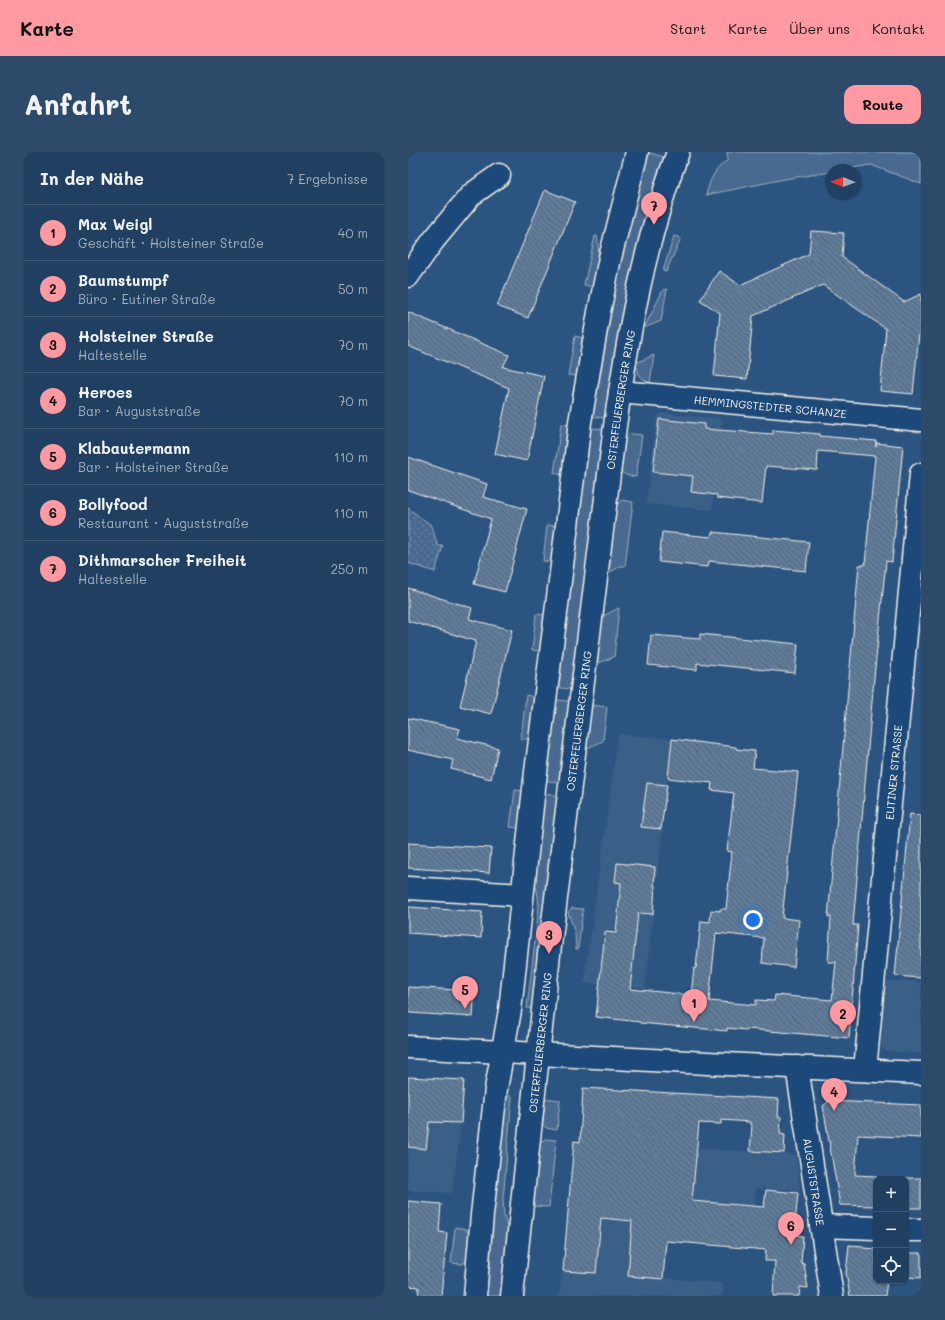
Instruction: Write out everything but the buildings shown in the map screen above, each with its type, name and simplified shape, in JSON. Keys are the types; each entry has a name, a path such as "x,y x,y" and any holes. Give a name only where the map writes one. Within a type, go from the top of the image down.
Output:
{"main road":[{"path":"475,1296 496,1089 510,1010 534,788 580,422 610,258 637,152"},
{"name":"OSTERFEUERBERGER RING","path":"512,1296 538,1054 580,696 620,392 634,310 654,225 678,152"},
{"path":"408,276 433,241 471,195 499,175"},
{"name":"HEMMINGSTEDTER SCHANZE","path":"620,392 921,420"},
{"name":"EUTINER STRASSE","path":"865,1070 921,474"},
{"path":"534,788 569,791"},
{"path":"408,888 522,895"},
{"path":"408,1047 921,1073"},
{"name":"AUGUSTSTRASSE","path":"797,1067 832,1296"},
{"path":"821,1226 873,1228"},
{"path":"909,1230 921,1230"}],"shaded area":[{"path":"646,152 664,157 638,261 611,419 588,416 602,326"},
{"path":"727,152 921,152 921,184 871,165 861,167 861,164 825,164 825,173 790,178 706,195 713,175 723,163 728,160"},
{"path":"595,236 597,236 598,242 598,255 593,287 584,285"},
{"path":"674,236 681,238 666,272 663,271"},
{"path":"667,289 661,321 644,328 663,290"},
{"path":"575,336 583,338 577,376 568,375"},
{"path":"654,355 650,383 640,375 636,363"},
{"path":"661,413 722,419 712,510 646,504 657,416"},
{"path":"561,424 570,425 563,475 554,473"},
{"path":"586,427 609,430 576,690 553,687"},
{"path":"624,433 642,435 636,477 625,475 619,469"},
{"path":"622,500 633,502 625,566 621,566 607,574 615,506"},
{"path":"408,508 431,525 438,546 443,546 435,572 408,563"},
{"path":"547,525 556,526 551,562 543,561"},
{"path":"619,608 614,657 596,664 601,617"},
{"path":"536,614 545,615 541,651 532,650"},
{"path":"526,695 535,697 529,739 521,739"},
{"path":"551,699 575,702 565,783 541,780"},
{"path":"590,705 607,707 603,741 585,749"},
{"path":"618,734 672,739 645,988 584,983"},
{"path":"515,790 523,791 518,828 510,827"},
{"path":"550,793 558,797 537,1009 527,1008 539,907 533,872 541,797"},
{"path":"572,908 583,909 578,949 576,949 575,933 568,912"},
{"path":"883,981 921,982 921,1053 885,1051 879,1044"},
{"path":"503,1095 512,1096 503,1200 504,1215 509,1235 506,1296 481,1296"},
{"path":"543,1098 560,1100 557,1130 546,1128 541,1122"},
{"path":"408,1120 461,1124 452,1193 408,1190"},
{"path":"545,1139 556,1140 549,1207 532,1206 538,1144"},
{"path":"573,1140 796,1155 800,1190 756,1188 752,1230 667,1241 664,1278 723,1283 722,1296 559,1296 563,1272"},
{"path":"455,1227 466,1229 471,1238 469,1259 462,1264 451,1263"}],"place":[{"name":"Dithmarscher Freiheit","path":"654,225"},
{"name":"Holsteiner Straße","path":"549,954"},
{"name":"Klabautermann","path":"465,1009"},
{"name":"Max Weigl","path":"694,1022"},
{"name":"Baumstumpf","path":"843,1033"},
{"name":"Heroes","path":"834,1111"},
{"name":"Bollyfood","path":"791,1245"}]}
